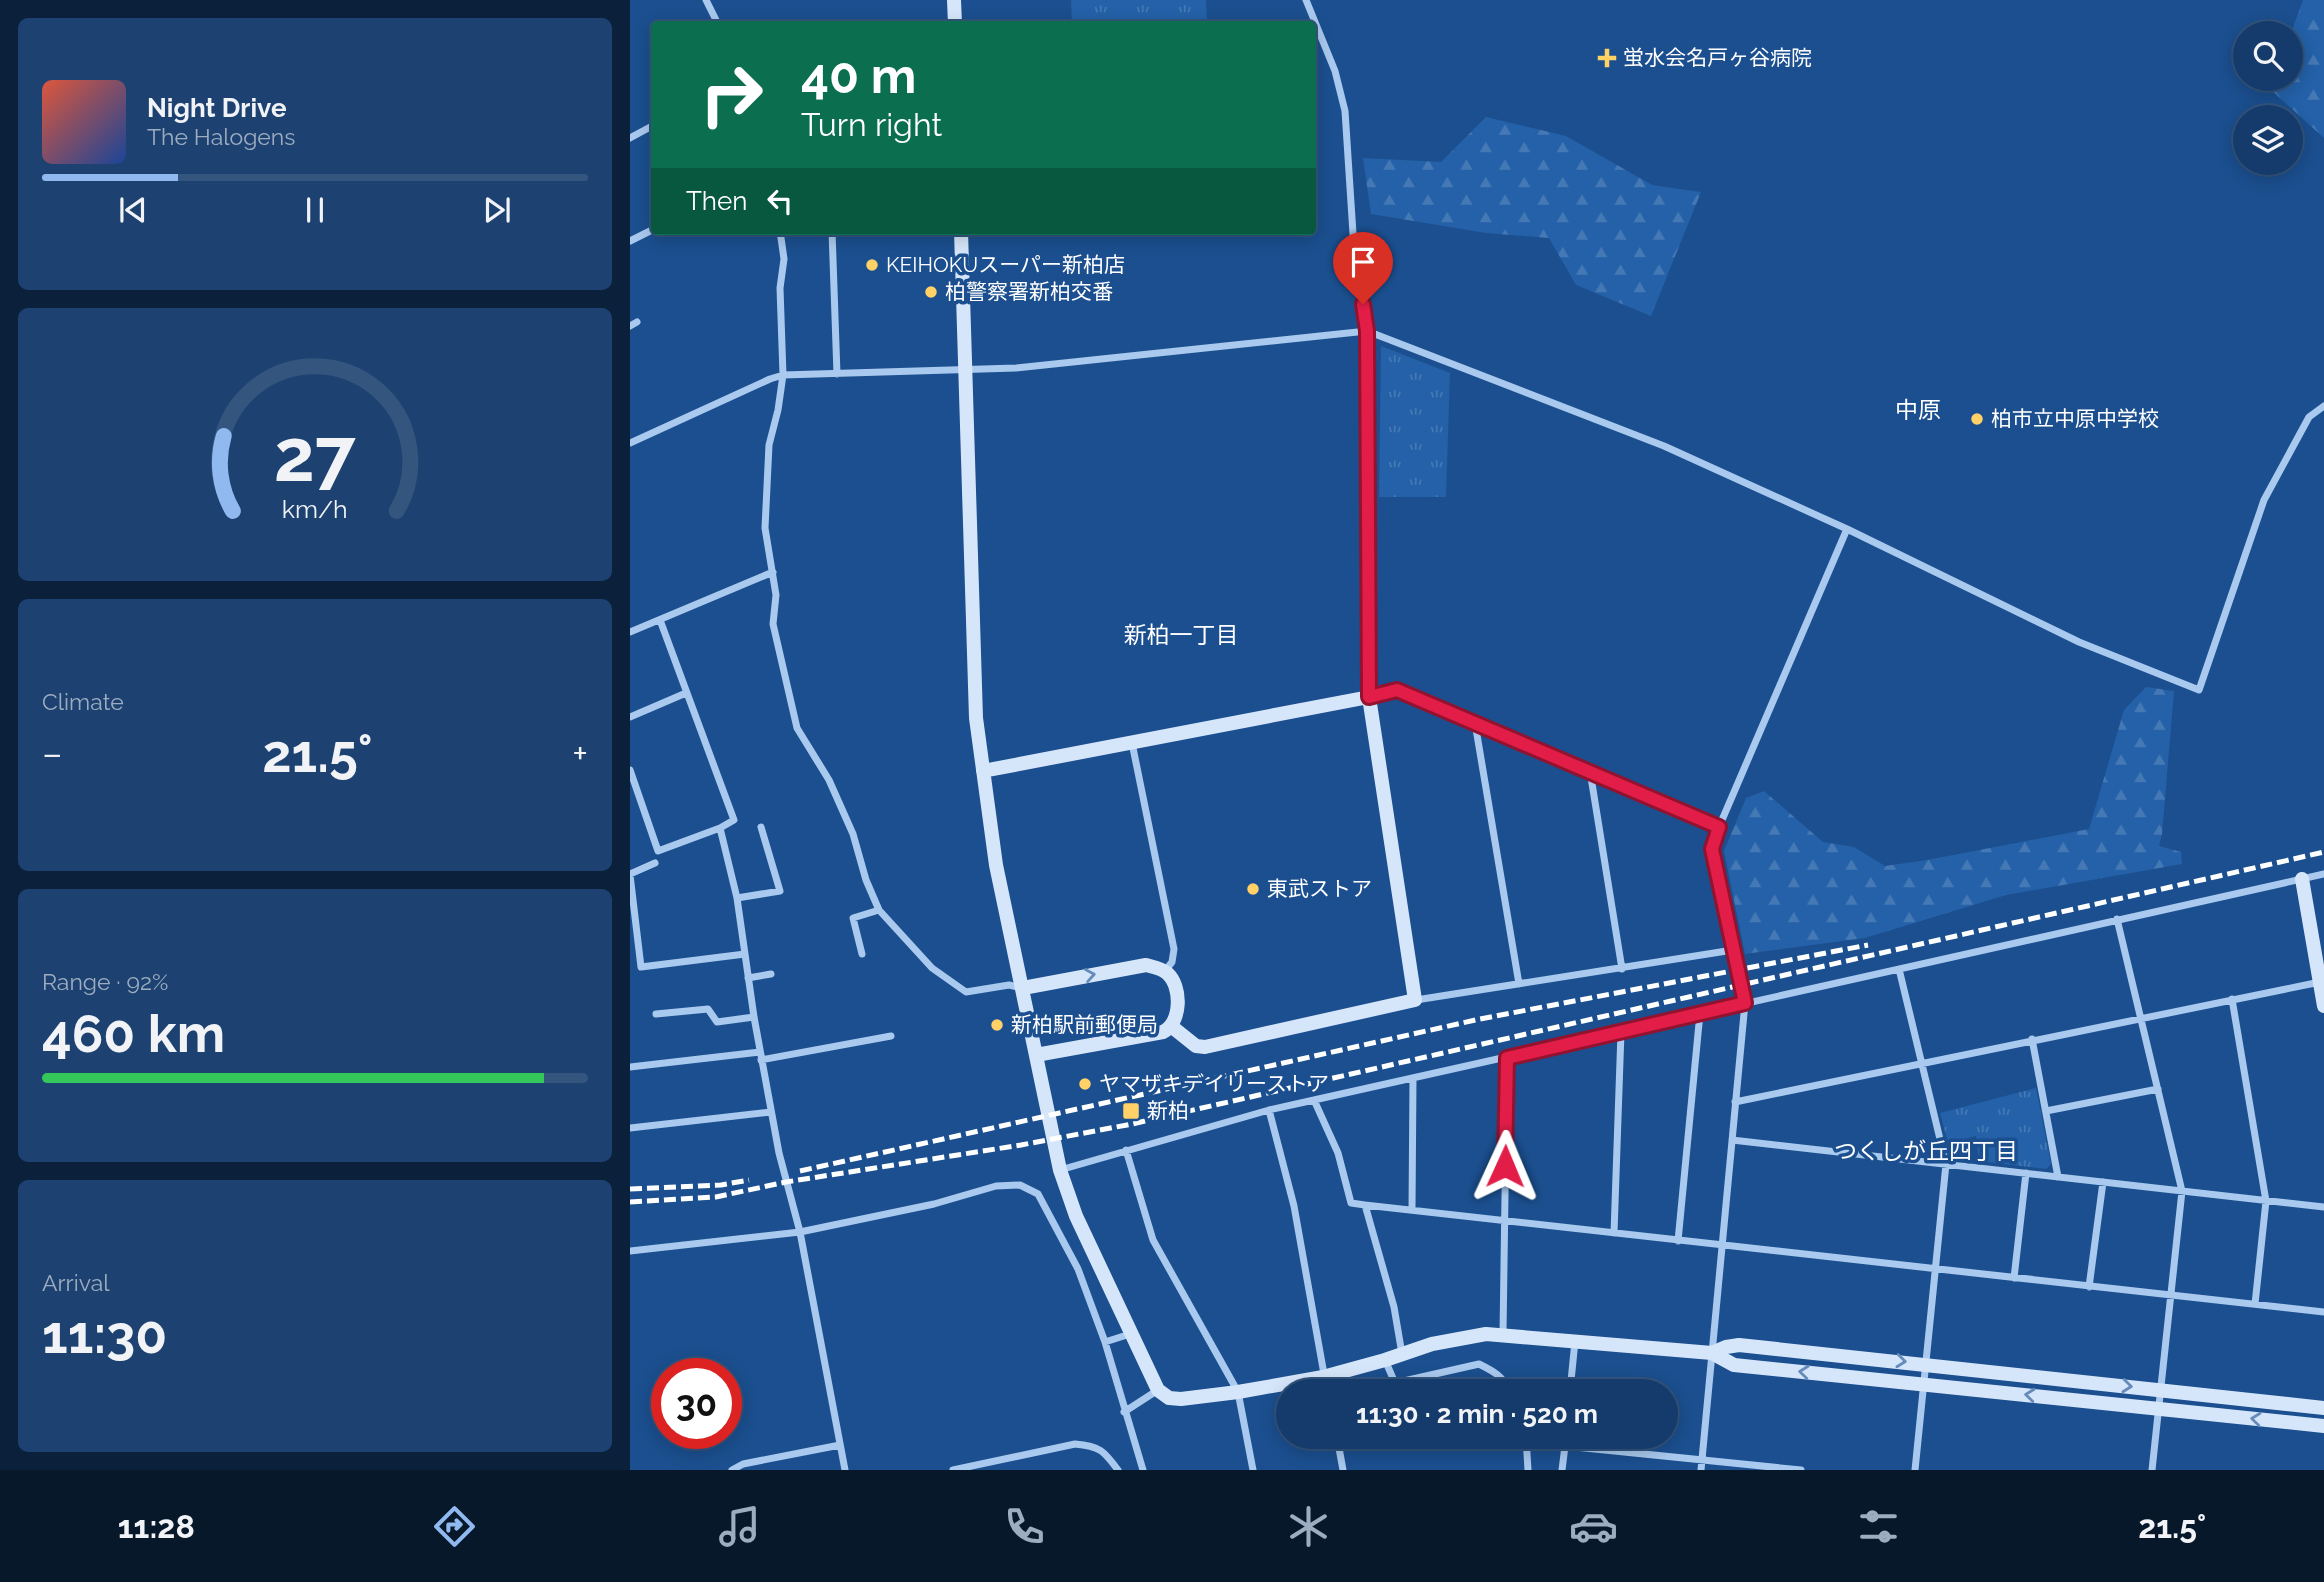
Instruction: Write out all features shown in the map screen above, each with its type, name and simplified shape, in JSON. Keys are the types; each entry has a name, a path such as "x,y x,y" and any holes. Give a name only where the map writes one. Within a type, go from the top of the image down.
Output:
{"street":[{"path":"706,0 716,21"},
{"path":"954,0 955,21"},
{"path":"1306,0 1315,21"},
{"path":"1316,24 1335,71 1345,111 1354,249 1367,331 1369,697 1415,1000"},
{"path":"630,138 651,127"},
{"path":"630,241 651,230"},
{"path":"781,235 784,259 780,288 783,375 769,445 765,528 776,595 773,624 797,728 829,780 853,834 866,880 879,910 932,968 966,992 1009,985 1023,988 1146,965 1165,971 1173,981 1178,1010 1171,1026 1163,1031 1036,1055"},
{"path":"832,235 836,374"},
{"path":"961,235 976,718 996,865 1059,1170 1076,1216 1158,1390 1169,1398 1181,1399 1276,1389"},
{"path":"630,443 783,375 1016,368 1367,331 1664,446 1847,529 2079,642 2199,690 2264,500 2309,417 2324,406"},
{"path":"1701,1470 1745,1003 1712,849 1719,827 1847,529"},
{"path":"630,632 773,572"},
{"path":"630,770 658,851 720,828 734,820 660,620"},
{"path":"983,771 1397,690 1719,827"},
{"path":"630,717 686,693"},
{"path":"1475,723 1519,984"},
{"path":"1132,743 1174,949 1172,962 1165,971"},
{"path":"1590,771 1622,969"},
{"path":"737,898 780,891 761,827"},
{"path":"720,828 737,898 760,1056 779,1153 800,1232 845,1470"},
{"path":"655,863 630,874 640,967 745,954"},
{"path":"1059,1170 1269,1110 2324,874"},
{"path":"2302,879 2322,981 2324,1006"},
{"path":"862,954 853,918 879,910"},
{"path":"2117,919 2182,1191 2152,1470"},
{"path":"1171,1026 1196,1046 1205,1046 1415,1000 1733,950"},
{"path":"1899,969 1946,1164 1915,1470"},
{"path":"748,978 771,974"},
{"path":"1735,1102 2322,981"},
{"path":"2232,999 2266,1201 2255,1304"},
{"path":"656,1014 708,1009 717,1022 754,1017"},
{"path":"1678,1241 1700,1013"},
{"path":"1614,1233 1621,1032"},
{"path":"630,1067 760,1056 891,1035"},
{"path":"2032,1040 2058,1177"},
{"path":"1503,1334 1507,1058"},
{"path":"1412,1210 1413,1078"},
{"path":"2046,1111 2158,1089"},
{"path":"1314,1100 1338,1153 1351,1203 2324,1312"},
{"path":"1269,1110 1294,1206 1324,1379"},
{"path":"630,1128 771,1112"},
{"path":"1732,1140 2324,1208"},
{"path":"1126,1150 1153,1240 1238,1392 1253,1470"},
{"path":"2014,1278 2026,1173"},
{"path":"2089,1287 2103,1182"},
{"path":"630,1251 800,1232 934,1204 996,1186 1020,1185 1038,1194 1078,1269 1105,1342 1143,1470"},
{"path":"1365,1205 1394,1307 1402,1355"},
{"path":"1105,1342 1130,1334"},
{"path":"1338,1379 1385,1360 1457,1339 1503,1334 1712,1353 1734,1365 2324,1426"},
{"path":"1571,1379 1575,1342"},
{"path":"1712,1353 1739,1345 2324,1408"},
{"path":"1385,1360 1393,1379"},
{"path":"1413,1379 1479,1364 1503,1379"},
{"path":"1124,1412 1158,1390"},
{"path":"953,1470 1075,1444 1090,1445 1103,1451 1118,1470"},
{"path":"732,1470 743,1464 840,1445"},
{"path":"1339,1449 1343,1470"},
{"path":"1527,1449 1528,1470"},
{"path":"1562,1470 1566,1449"},
{"path":"1589,1449 1801,1470"}],"green space":[{"path":"1071,0 1206,0 1207,20 1072,21"},
{"path":"2303,0 2324,0 2324,138 2303,119 2303,105 2288,105 2272,91 2303,91 2303,21 2295,21"},
{"path":"1486,117 1566,136 1652,185 1701,192 1651,316 1576,285 1549,238 1486,233 1371,214 1363,158 1441,162"},
{"path":"1381,346 1450,373 1446,497 1379,497"},
{"path":"2146,687 2174,691 2159,846 2181,852 2182,864 2006,895 1865,938 1745,954 1724,851 1746,798 1764,791 1823,842 1854,847 1885,866 2089,829 2124,710"},
{"path":"2036,1088 2051,1164 2046,1169 1979,1161 1976,1136 1948,1143 1940,1113"}],"railway":[{"path":"630,1202 716,1197 786,1182 1021,1145 1132,1124 2324,852"},
{"path":"800,1171 1480,1019 1868,945"},
{"path":"630,1189 721,1185 749,1180"}],"place":[{"name":"蛍水会名戸ヶ谷病院","path":"1607,58"},
{"name":"KEIHOKUスーパー新柏店","path":"872,265"},
{"name":"柏警察署新柏交番","path":"931,292"},
{"name":"柏市立中原中学校","path":"1977,419"},
{"name":"東武ストア","path":"1253,889"},
{"name":"新柏駅前郵便局","path":"997,1025"},
{"name":"ヤマザキデイリーストア","path":"1085,1084"},
{"name":"新柏","path":"1131,1111"}],"district":[{"name":"中原","path":"1918,410"},
{"name":"新柏一丁目","path":"1181,635"},
{"name":"つくしが丘四丁目","path":"1926,1151"}],"route":[{"path":"1363,304 1367,331 1369,697 1397,690 1719,827 1712,849 1745,1003 1507,1058 1505,1166"}]}
